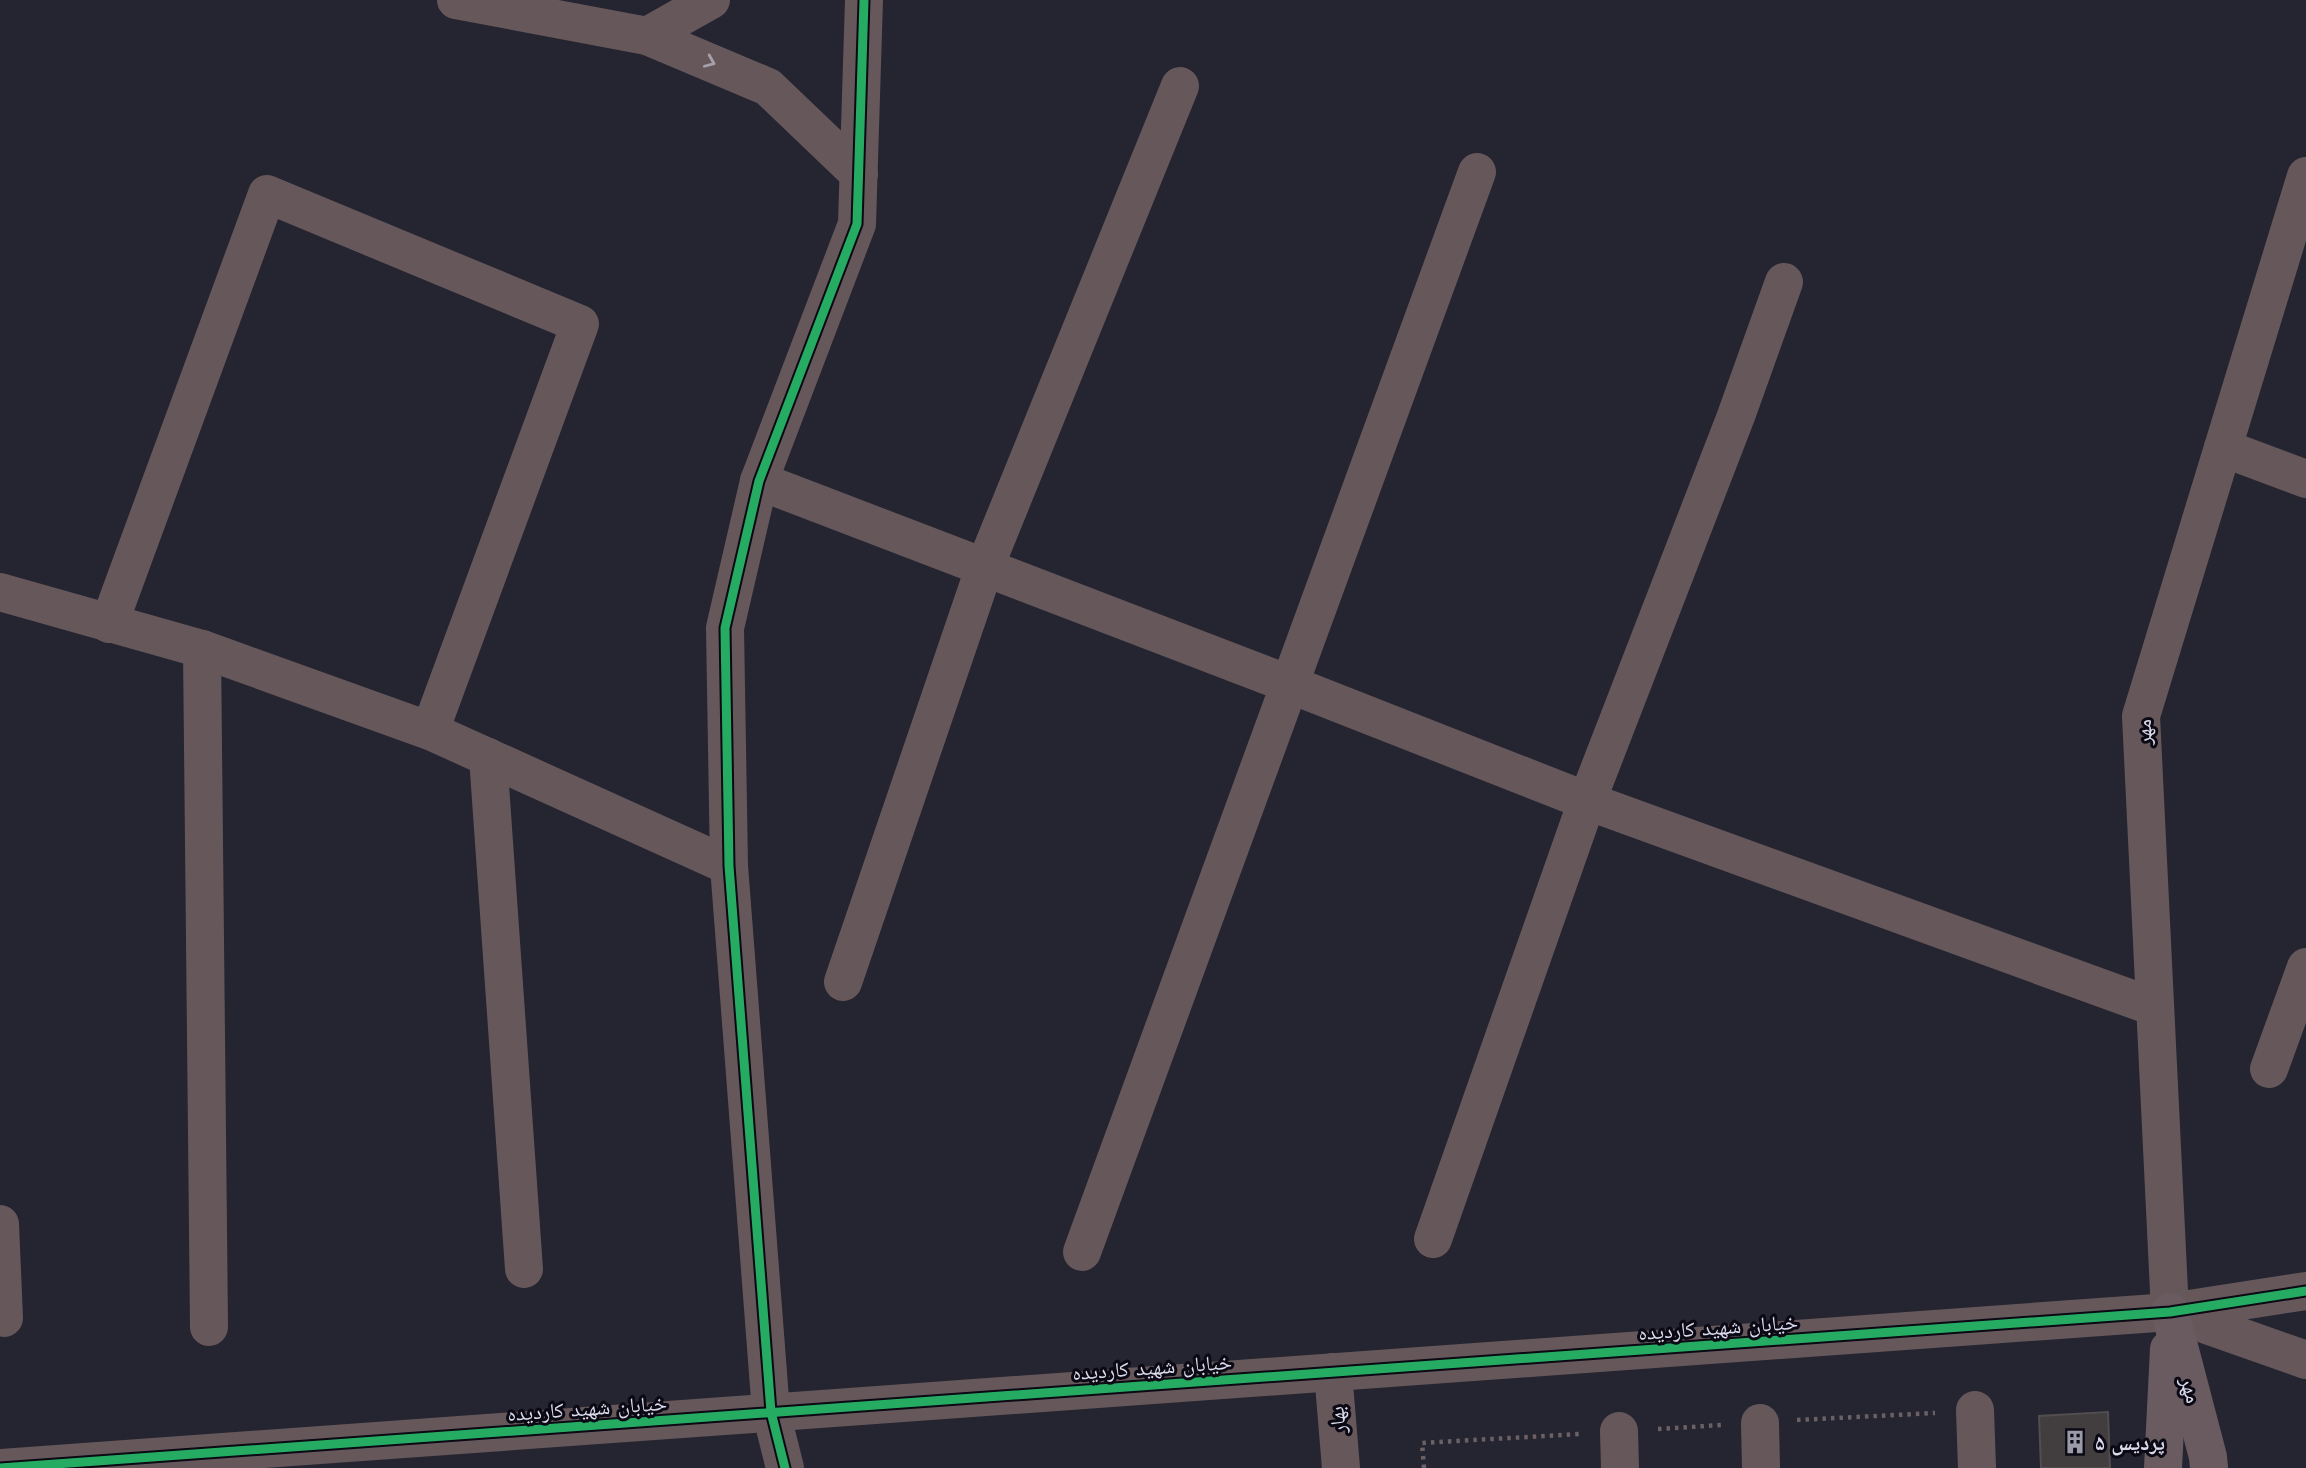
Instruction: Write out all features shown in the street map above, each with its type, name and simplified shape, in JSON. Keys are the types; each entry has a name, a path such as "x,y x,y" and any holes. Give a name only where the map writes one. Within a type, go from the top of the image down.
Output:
{"street":[{"path":"456,0 647,36 768,88 859,174"},
{"path":"647,36 711,0"},
{"path":"766,1468 771,1412 729,866 726,628 759,481 856,224 864,0"},
{"path":"842,982 984,569 1180,86"},
{"path":"1082,1252 1477,172"},
{"name":"مهر","path":"2163,1468 2170,1312 2141,716 2306,176"},
{"path":"109,624 267,194 580,324 430,731"},
{"path":"1433,1239 1587,801 1731,429 1784,282"},
{"path":"2223,448 2306,479"},
{"path":"759,481 1587,801 2154,1007"},
{"path":"0,592 202,649 430,731 729,866"},
{"path":"202,649 209,1327"},
{"path":"488,757 524,1269"},
{"path":"2269,1069 2306,967"},
{"path":"0,1224 4,1318"},
{"name":"خیابان شهید کاردیده","path":"0,1468 208,1460 771,1412 2170,1312 2306,1291"},
{"path":"2170,1312 2306,1360"},
{"name":"مهر","path":"2170,1312 2208,1457 2208,1468"},
{"name":"بهار","path":"1333,1372 1341,1468"},
{"path":"1975,1410 1977,1468"},
{"path":"771,1412 785,1468"},
{"path":"1760,1423 1761,1468"}],"path":[{"path":"1424,1468 1422,1443 1619,1450 1760,1423 1975,1410"}],"building":[{"name":"پردیس ۵","path":"2108,1412 2110,1468 2041,1468 2039,1416"}],"cycle path":[{"path":"785,1468 771,1412 729,866 725,628 759,481 857,224 864,0"},
{"path":"0,1468 2170,1312 2306,1291"}],"place":[{"name":"پردیس ۵","path":"2075,1442"}]}
